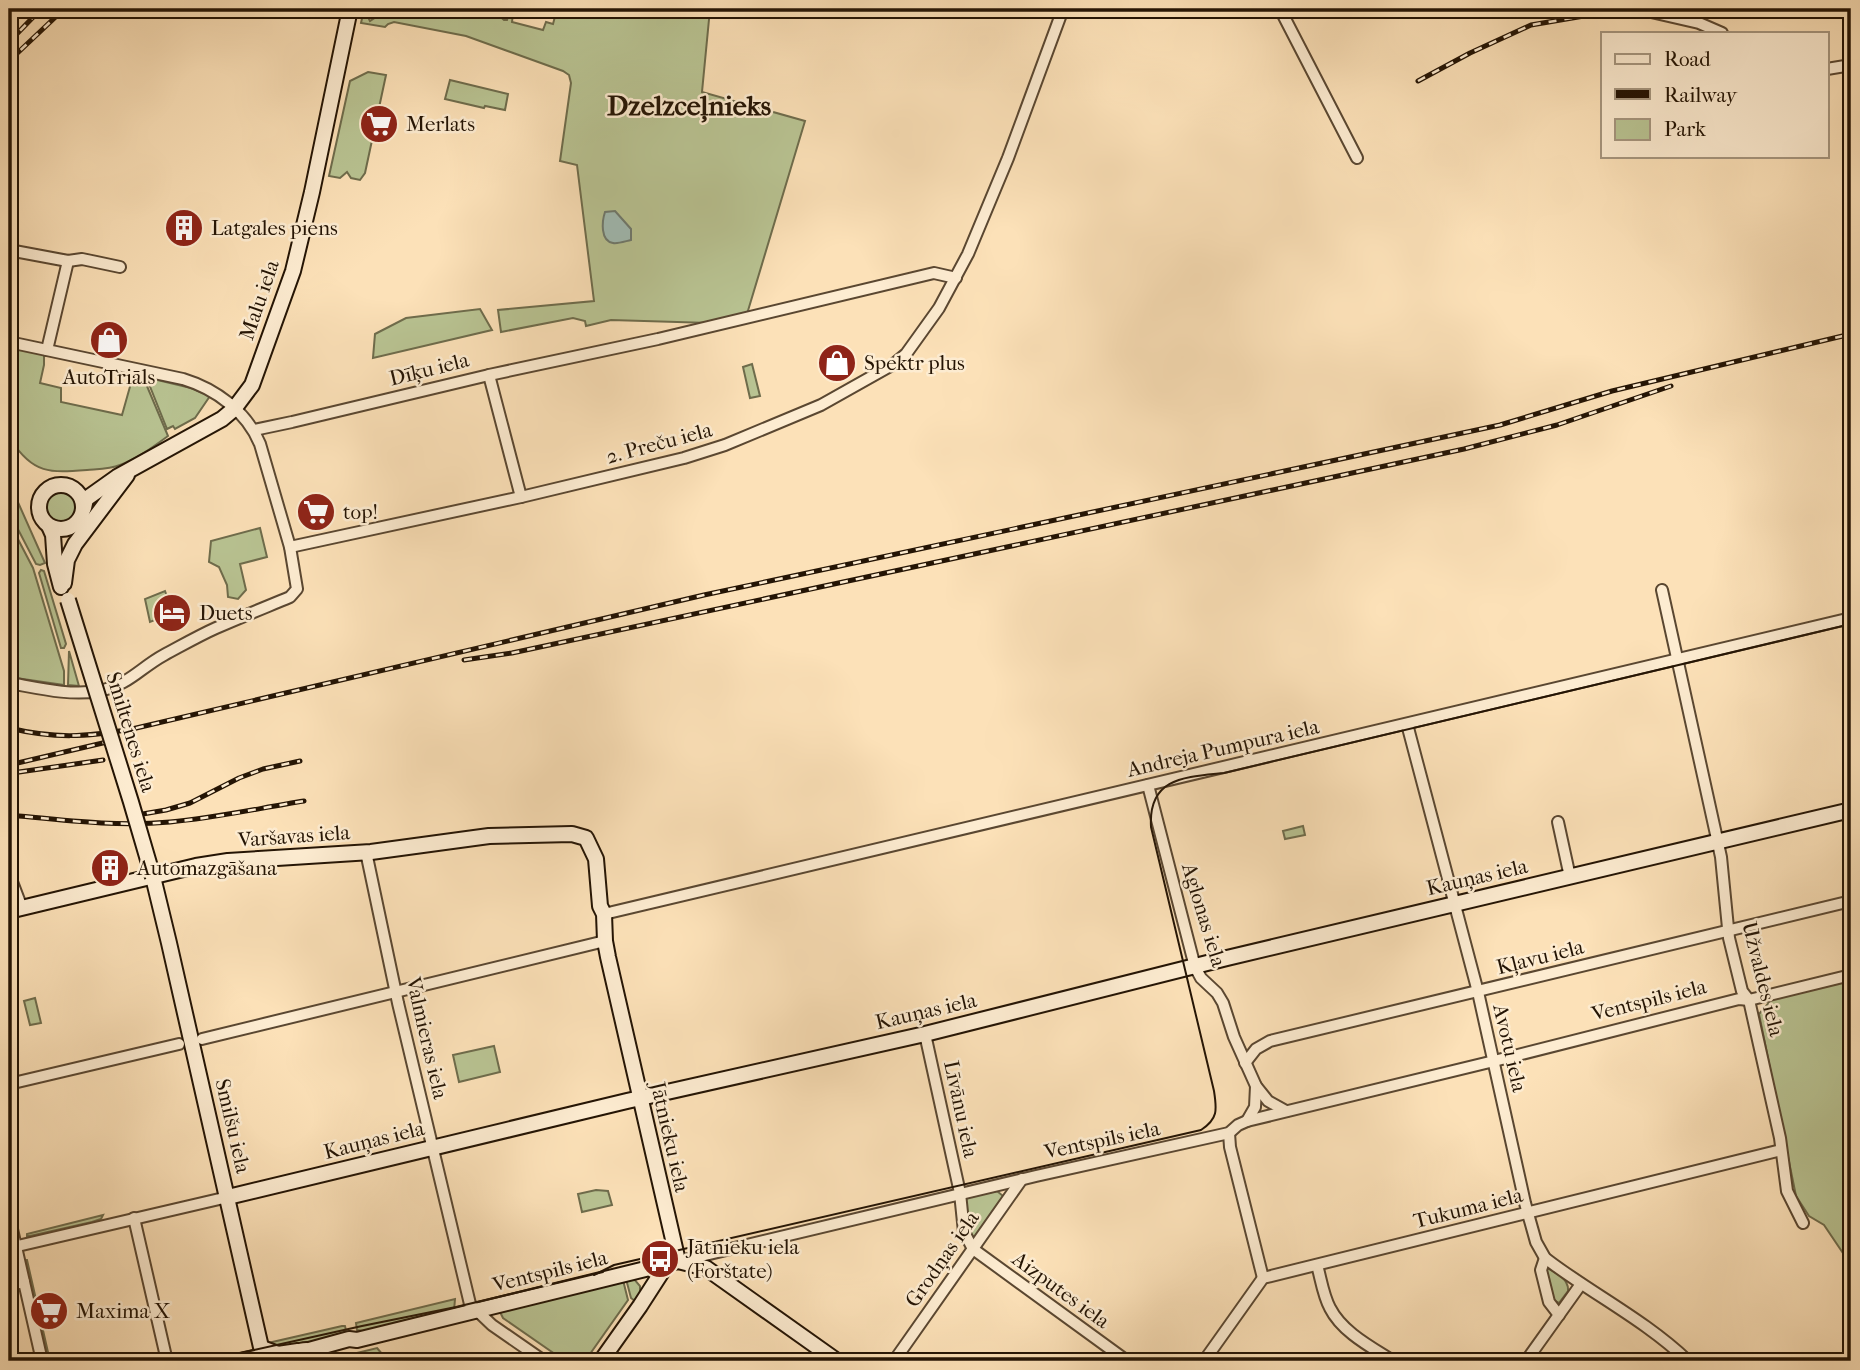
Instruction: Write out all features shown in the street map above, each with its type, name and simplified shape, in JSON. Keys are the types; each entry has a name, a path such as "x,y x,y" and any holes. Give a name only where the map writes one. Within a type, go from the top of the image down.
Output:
{"street":[{"name":"Malu iela","path":"234,409 252,385 293,271 350,9"},
{"name":"2. Preču iela","path":"290,547 521,497 725,446 843,394 894,364 906,354 939,308 968,254 1008,158 1063,9"},
{"path":"1280,9 1356,158"},
{"path":"1638,9 1699,23 1720,32"},
{"path":"1828,69 1851,65"},
{"path":"9,250 68,261 82,259 120,267"},
{"path":"47,350 68,261"},
{"path":"489,375 659,339 934,273 956,278"},
{"path":"9,342 199,384 214,392 234,409 254,430 290,547 297,589 290,597 214,629 155,660 134,678 118,685 102,690 75,692 9,683"},
{"name":"Dīķu iela","path":"254,430 489,375 521,497"},
{"name":"Smiltenes iela","path":"68,600 55,564 53,536 39,511 43,494 58,485 82,489 117,477 222,419 234,409"},
{"name":"Smiltenes iela","path":"64,583 67,560 75,544 131,470"},
{"name":"Smiltenes iela","path":"117,477 86,499 81,519 68,529 63,538 61,558 68,600 153,877"},
{"path":"75,489 82,497 84,508"},
{"path":"48,526 68,529"},
{"name":"Užvaldes iela","path":"1662,590 1718,841 1729,938 1742,990 1749,1000 1781,1150 1787,1191 1803,1223"},
{"name":"Andreja Pumpura iela","path":"604,914 1851,618"},
{"name":"Avotu iela","path":"1407,724 1478,992 1528,1213 1536,1242 1545,1258 1541,1270 1549,1303 1559,1315"},
{"name":"Aglonas iela","path":"1148,785 1195,967 1223,1003 1234,1037 1256,1086 1268,1101 1286,1111"},
{"name":"Kauņas iela","path":"12,1247 640,1098 925,1034 1851,810"},
{"path":"1558,822 1570,877"},
{"name":"Varšavas iela","path":"15,910 195,866 228,861 366,852 489,836 572,834 586,838"},
{"name":"Jātnieku iela","path":"586,838 596,859 605,941 640,1098 672,1263"},
{"name":"Valmieras iela","path":"366,852 396,992 470,1304 492,1325 544,1361"},
{"path":"9,874 15,910"},
{"name":"Smilšu iela","path":"153,877 228,1197 256,1358 298,1354"},
{"name":"Kļavu iela","path":"1245,1062 1256,1049 1270,1041 1851,901"},
{"path":"202,1039 605,941"},
{"name":"Ventspils iela","path":"328,1361 358,1340 960,1193 1229,1133 1247,1121 1286,1111 1738,999 1749,1000 1851,975"},
{"name":"Līvānu iela","path":"925,1034 960,1193 964,1232 973,1249"},
{"path":"9,1084 179,1044"},
{"path":"1247,1121 1255,1107 1256,1086"},
{"path":"1204,1361 1263,1278 1230,1147 1229,1133"},
{"name":"Tukuma iela","path":"1263,1278 1781,1150"},
{"name":"Grodņas iela","path":"894,1361 1022,1179"},
{"path":"9,1216 12,1247 24,1282 42,1361"},
{"path":"134,1218 167,1361"},
{"name":"Aizputes iela","path":"973,1249 1127,1361"},
{"path":"1545,1258 1645,1325 1688,1361"},
{"path":"601,1361 672,1263 706,1268 837,1361"},
{"path":"1317,1265 1326,1298 1335,1317 1350,1332 1393,1361"},
{"path":"9,1285 24,1282"},
{"path":"1533,1358 1581,1284"},
{"name":"Ventspils iela","path":"298,1354 349,1339 358,1340"},
{"path":"298,1354 320,1354 328,1361"},
{"path":"1847,1361 1851,1355"}],"green space":[{"path":"364,9 375,9 370,13 370,21 388,9 492,9 504,20 513,14 512,22 543,30 546,22 553,24 557,9 710,9 702,92 805,121 747,314 710,323 611,320 586,326 585,321 573,318 501,332 498,310 594,301 577,165 560,161 571,83 569,75 466,36 394,22 385,27 361,23"},
{"path":"368,72 386,75 365,173 360,180 351,178 347,172 340,178 329,176 350,81"},
{"path":"450,80 508,94 505,110 445,99"},
{"path":"480,309 492,330 373,358 375,334 406,318"},
{"path":"9,346 44,354 40,383 61,388 61,402 122,415 131,383 140,376 144,379 168,436 139,456 112,467 52,471 35,465 9,440"},
{"path":"752,364 760,396 750,398 743,367"},
{"path":"147,379 191,388 210,396 195,418 175,429 173,426 167,429"},
{"path":"9,482 45,563 36,564 9,512"},
{"path":"62,488 75,494 81,507 75,520 62,526 49,520 43,507 49,494"},
{"path":"9,522 33,568 64,671 64,685 9,677"},
{"path":"260,528 267,557 240,564 246,590 238,599 228,597 227,585 219,567 209,562 211,541"},
{"path":"44,571 66,644 64,648 61,648 39,573"},
{"path":"165,591 173,613 150,622 145,599"},
{"path":"69,651 79,686 68,685"},
{"path":"1303,826 1305,835 1285,839 1283,831"},
{"path":"1851,979 1851,1265 1824,1225 1809,1216 1796,1196 1759,1014 1773,998"},
{"path":"35,998 41,1023 30,1025 24,1001"},
{"path":"494,1046 500,1072 459,1082 453,1055"},
{"path":"596,1190 608,1191 612,1205 582,1212 578,1194"},
{"path":"997,1191 1003,1196 1002,1200 977,1236 972,1237 969,1235 964,1201 967,1197"},
{"path":"103,1215 101,1219 92,1222 27,1236 27,1234"},
{"path":"27,1260 50,1361 48,1361"},
{"path":"1547,1268 1567,1283 1568,1291 1559,1303 1553,1300"},
{"path":"626,1279 634,1279 640,1286 640,1293 635,1301 631,1298"},
{"path":"623,1280 628,1300 585,1361 565,1361 503,1318 500,1312"},
{"path":"455,1299 454,1311 363,1331 357,1330 356,1323"},
{"path":"345,1326 346,1331 341,1337 279,1350 268,1343"},
{"path":"377,1348 388,1361 346,1361 353,1354"}],"water":[{"path":"615,211 631,229 631,240 615,243 606,239 603,225 605,212"}],"tram line":[{"path":"594,1275 614,1265 1201,1130 1207,1126 1215,1114 1214,1091 1151,827 1156,798 1172,783 1196,776 1224,773 1851,624"},
{"path":"205,1361 603,1272"}],"railway":[{"path":"9,19 18,9"},
{"path":"9,42 41,9"},
{"path":"9,61 64,9"},
{"path":"1418,81 1531,25 1584,16"},
{"path":"9,728 70,736 132,729 704,595 1500,425 1612,391 1851,334"},
{"path":"464,660 512,653 1464,449 1557,425 1671,386"},
{"path":"9,765 107,742"},
{"path":"19,772 103,760"},
{"path":"131,816 190,803 239,778 263,769 300,761"},
{"path":"9,815 130,824 204,818 304,801"}],"place":[{"name":"Merlats","path":"379,124"},
{"name":"Latgales piens","path":"184,228"},
{"name":"AutoTriāls","path":"109,340"},
{"name":"Spektr plus","path":"837,363"},
{"name":"top!","path":"316,512"},
{"name":"Duets","path":"172,613"},
{"name":"Automazgāšana","path":"110,868"},
{"name":"Jātnieku iela (Forštate)","path":"660,1259"},
{"name":"Maxima X","path":"49,1311"}],"district":[{"name":"Dzelzceļnieks","path":"689,105"}]}
